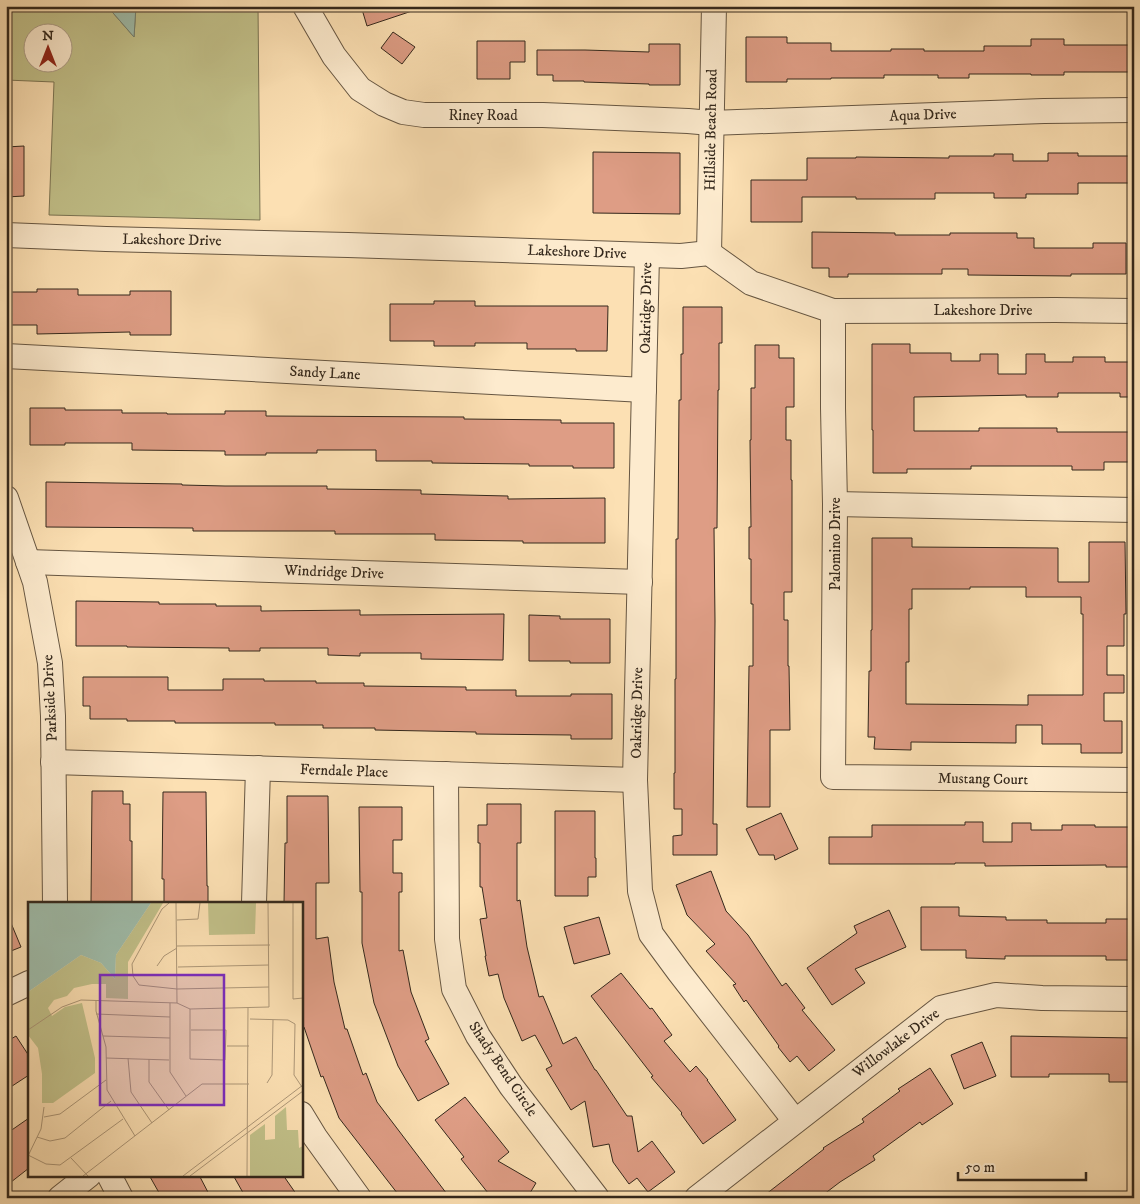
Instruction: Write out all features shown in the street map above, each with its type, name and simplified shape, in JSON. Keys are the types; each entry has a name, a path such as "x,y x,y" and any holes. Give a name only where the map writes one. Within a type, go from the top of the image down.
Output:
{"street":[{"name":"Riney Road","path":"305,6 334,56 360,90 384,104 403,112 424,115 543,115 711,123"},
{"name":"Hillside Beach Road","path":"709,253 714,6"},
{"name":"Aqua Drive","path":"711,123 1044,111 1134,110"},
{"name":"Lakeshore Drive","path":"6,234 106,239 680,256 709,253 751,283 833,311 1134,311"},
{"name":"Oakridge Drive","path":"647,255 636,780 640,891 651,934 795,1121"},
{"name":"Palomino Drive","path":"833,311 833,408 836,504 833,777"},
{"name":"Sandy Lane","path":"6,356 644,390"},
{"name":"Parkside Drive","path":"6,498 35,582 50,663 55,902"},
{"path":"836,504 1134,510"},
{"name":"Windridge Drive","path":"28,562 640,582"},
{"name":"Ferndale Place","path":"53,762 636,780"},
{"path":"254,902 258,768"},
{"name":"Shady Bend Circle","path":"446,774 447,940 454,989 478,1036 511,1086 597,1198"},
{"name":"Mustang Court","path":"833,777 1134,780"},
{"path":"6,994 28,983"},
{"name":"Willowlake Drive","path":"697,1198 941,1008 996,995 1042,998 1134,999"},
{"path":"302,1116 358,1198"},
{"path":"60,1198 88,1176"},
{"path":"110,1176 121,1198"}],"shaded area":[{"path":"6,6 107,6 134,37 136,6 258,6 260,220 49,215 54,82 6,80"},
{"path":"107,6 136,6 134,37"}],"building":[{"path":"361,6 418,6 418,9 367,26"},
{"path":"393,32 415,47 402,64 381,48"},
{"path":"746,37 787,37 787,43 831,43 831,51 924,49 924,51 984,51 984,46 1031,46 1031,39 1064,39 1064,45 1134,45 1134,72 1064,72 1064,75 969,74 969,78 938,78 938,75 884,75 884,78 787,79 787,82 746,82"},
{"path":"477,41 525,41 525,62 510,62 510,79 477,79"},
{"path":"649,44 680,44 680,85 553,81 553,75 537,75 537,50 649,52"},
{"path":"24,146 24,196 6,197 6,147"},
{"path":"593,152 680,153 680,214 593,213"},
{"path":"1048,153 1078,153 1078,156 1134,156 1134,183 1078,183 1078,194 1026,194 1026,198 994,198 994,193 935,193 935,199 802,197 802,222 751,222 751,180 807,180 807,158 949,158 949,156 1013,154 1013,161 1048,161"},
{"path":"812,232 895,233 895,235 1017,233 1017,238 1034,238 1034,248 1093,248 1093,243 1126,243 1126,274 1071,274 1071,276 968,275 968,269 942,269 942,274 848,274 848,277 829,277 829,268 812,268"},
{"path":"37,289 78,289 78,295 130,295 130,291 171,291 171,335 130,335 130,332 37,334 37,325 6,325 6,292 37,292"},
{"path":"434,301 475,301 475,306 608,306 607,351 527,349 527,343 475,343 475,346 434,346 434,341 390,341 390,304 434,304"},
{"path":"683,307 722,307 722,343 719,343 717,528 714,528 713,824 717,824 717,855 673,855 673,836 682,835 682,809 674,809 674,773 676,539 678,539 679,400 681,400 681,354 683,354"},
{"path":"872,344 910,344 910,353 951,353 951,361 980,361 980,354 998,354 998,374 1026,374 1026,354 1045,354 1045,362 1073,362 1073,357 1105,357 1105,362 1134,362 1134,397 1120,397 1120,393 1058,393 1058,397 1026,397 1026,395 914,397 914,431 979,431 979,428 1057,428 1057,432 1134,432 1134,462 1104,462 1104,470 1072,470 1072,466 971,466 971,469 907,469 907,473 873,473"},
{"path":"755,345 779,345 779,358 794,358 794,407 786,407 786,440 791,440 792,592 784,592 784,620 788,620 790,730 770,730 770,807 747,807 749,666 753,666 753,604 751,604 749,527 751,527 751,388 755,388"},
{"path":"30,408 122,410 122,413 167,414 225,414 225,411 266,411 266,416 464,417 464,419 561,420 561,423 614,423 614,468 529,466 529,464 432,463 432,461 376,461 376,450 317,450 317,453 225,455 225,451 132,450 132,443 30,445"},
{"path":"46,482 327,486 327,489 421,490 421,494 508,496 508,499 605,498 605,543 435,540 435,534 335,534 335,531 193,531 193,528 46,527"},
{"path":"872,538 912,538 912,547 1058,548 1058,582 1089,582 1089,542 1125,542 1126,614 1124,614 1124,646 1107,646 1107,675 1124,675 1124,693 1104,693 1104,721 1122,721 1122,753 1081,753 1081,744 1042,744 1042,725 1016,725 1016,743 911,742 911,750 874,749 875,737 868,737 872,630","holes":["1026,587 1026,597 1081,597 1081,614 1083,614 1083,695 1028,695 1028,705 906,704 906,662 909,662 909,609 912,609 912,589"]},
{"path":"76,601 261,606 261,611 360,610 360,615 504,614 503,660 421,659 421,653 360,653 360,656 328,655 328,648 260,648 260,651 229,651 229,648 76,646"},
{"path":"529,615 560,616 560,619 610,619 610,663 529,661"},
{"path":"83,677 168,677 168,690 223,690 223,679 264,679 264,681 364,683 364,686 466,687 466,690 516,690 516,696 612,694 612,739 571,739 571,735 476,734 476,732 375,730 375,728 323,728 323,725 275,725 275,723 175,723 175,721 90,719 90,706 83,706"},
{"path":"92,791 123,791 123,804 130,804 132,902 91,902"},
{"path":"163,792 206,792 208,902 164,902 164,879 162,879"},
{"path":"287,796 328,796 329,883 316,883 316,939 328,937 334,982 345,1029 347,1029 363,1075 366,1073 377,1102 450,1198 401,1198 339,1118 323,1076 321,1077 304,1027 302,1028 302,902 284,902 285,843 287,843"},
{"path":"487,804 521,804 521,843 517,843 517,901 520,900 527,947 539,997 543,996 563,1044 576,1037 595,1070 627,1116 632,1116 638,1152 652,1141 675,1172 648,1192 637,1178 629,1184 613,1162 609,1144 593,1147 585,1101 571,1110 546,1069 552,1066 535,1035 522,1041 504,998 498,974 489,976 480,919 487,918 482,887 480,887 480,843 478,843 478,825 487,825"},
{"path":"359,807 402,807 402,840 393,840 393,873 402,873 402,892 399,892 399,951 403,950 411,992 429,1039 425,1041 449,1084 418,1101 398,1066 374,1003 362,943"},
{"path":"555,811 595,811 596,877 588,877 588,896 555,896"},
{"path":"781,813 798,849 775,860 774,855 759,855 746,829"},
{"path":"965,822 983,822 983,842 1012,842 1012,823 1031,823 1031,830 1062,830 1062,825 1134,827 1134,867 1106,867 1106,865 985,866 985,863 829,864 829,837 872,837 872,825 965,825"},
{"path":"711,871 726,911 748,935 782,986 786,983 805,1008 802,1010 835,1050 809,1071 797,1056 790,1062 778,1047 746,1000 744,1002 733,985 736,984 706,951 715,944 687,915 676,885"},
{"path":"921,907 959,907 959,916 1006,917 1006,920 1047,920 1047,923 1106,923 1106,919 1134,919 1134,960 1106,960 1106,956 1005,956 1005,959 966,958 966,950 921,950"},
{"path":"889,910 906,947 855,969 865,983 832,1005 807,968 857,933 854,926"},
{"path":"6,911 21,947 6,953"},
{"path":"599,917 610,954 574,964 564,927"},
{"path":"621,973 650,1009 652,1008 672,1035 664,1041 690,1072 696,1066 736,1120 703,1144 682,1113 651,1077 653,1076 591,996"},
{"path":"16,1036 28,1054 28,1076 6,1090 6,1042"},
{"path":"1011,1036 1134,1038 1134,1082 1109,1082 1109,1074 1049,1074 1049,1077 1011,1077"},
{"path":"982,1042 996,1076 964,1089 951,1055"},
{"path":"930,1068 953,1104 922,1125 920,1122 873,1156 875,1160 819,1198 761,1198 823,1148 864,1122 862,1119 900,1091 898,1089"},
{"path":"465,1097 509,1152 498,1161 536,1183 527,1198 492,1198 461,1159 464,1157 435,1120"},
{"path":"28,1119 28,1169 6,1186 6,1134"},
{"path":"150,1176 200,1176 211,1198 162,1198"},
{"path":"234,1176 284,1176 299,1198 246,1198"}]}
